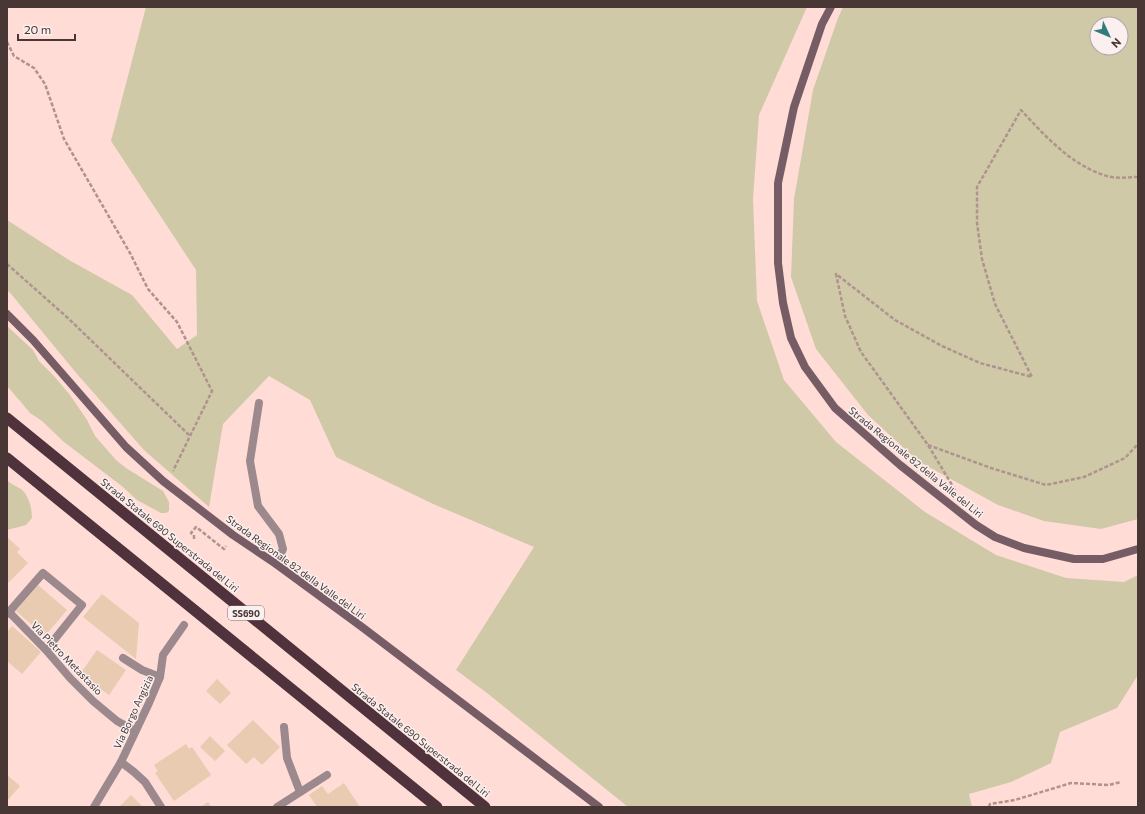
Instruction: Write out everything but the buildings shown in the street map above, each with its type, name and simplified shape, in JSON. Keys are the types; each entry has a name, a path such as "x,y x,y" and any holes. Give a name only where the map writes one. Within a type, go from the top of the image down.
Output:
{"highway":[{"name":"Strada Statale 690 Superstrada del Liri","path":"7,418 485,807"},
{"name":"SS690","path":"7,458 437,807"}],"main road":[{"name":"Strada Regionale 82 della Valle del Liri","path":"831,7 822,24 794,107 778,183 778,263 783,303 791,338 805,367 835,408 900,465 976,526 995,537 1024,548 1074,559 1103,559 1138,549"},
{"name":"Strada Regionale 82 della Valle del Liri","path":"7,314 33,340 126,447 175,490 234,535 362,627 599,807"}],"street":[{"path":"259,403 250,461 258,506 279,534 283,549 276,564"},
{"path":"8,613 43,573 82,605 46,650"},
{"name":"Via Pietro Metastasio","path":"8,613 46,650 70,678 93,701 117,721 135,731"},
{"name":"Via Borgo Angizia","path":"94,807 121,762 160,677 163,655 184,625"},
{"path":"123,658 142,670 160,677"},
{"path":"284,727 287,758 300,792"},
{"path":"121,762 145,782 161,807"},
{"path":"277,807 327,775"}],"path":[{"path":"7,42 14,56 34,68 45,84 64,139 130,253 148,289 177,322 212,391 170,476"},
{"path":"956,492 928,445 861,352 845,316 836,274 895,320 942,346 980,363 1032,377 995,304 982,259 977,223 977,187 1021,110 1074,162 1108,176 1138,177"},
{"path":"7,264 69,320 189,435"},
{"path":"928,445 991,468 1046,485 1084,477 1125,458 1138,444"},
{"path":"194,539 194,535 192,533 196,527 218,544"},
{"path":"989,807 990,804 1015,800 1071,783 1109,785 1121,782"}],"shaded area":[{"path":"146,7 807,7 759,115 753,199 757,301 784,380 836,442 925,512 996,555 1066,578 1124,582 1138,575 1138,675 1117,708 1060,732 1051,763 1011,782 969,794 972,807 628,807 487,693 456,670 534,547 431,503 336,457 310,400 269,376 223,424 209,507 144,450 77,374 7,290 7,220 69,260 132,295 177,349 197,335 196,270 111,141"},
{"path":"843,7 1138,7 1138,519 1101,529 1044,521 998,505 918,461 868,415 816,349 791,277 794,199 813,90"},
{"path":"7,326 33,350 39,361 70,395 87,420 95,436 116,460 163,491 169,502 169,511 166,513 161,513 137,500 123,487 64,442 42,421 30,413 7,386"},
{"path":"7,480 21,489 26,495 31,506 32,518 26,525 7,530"}]}
